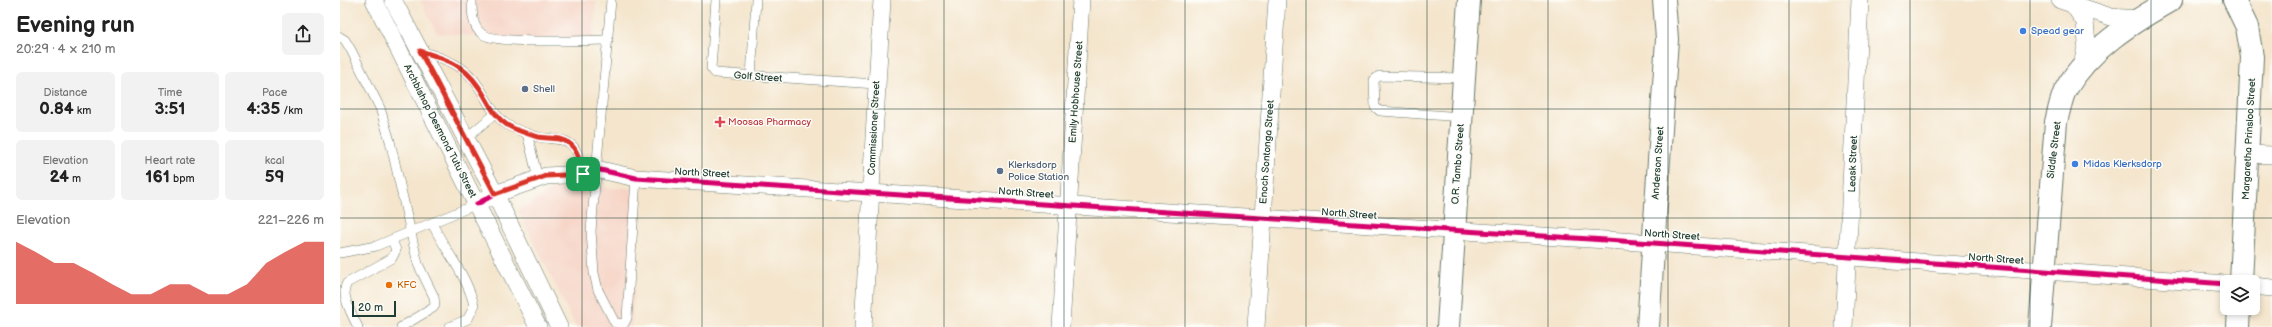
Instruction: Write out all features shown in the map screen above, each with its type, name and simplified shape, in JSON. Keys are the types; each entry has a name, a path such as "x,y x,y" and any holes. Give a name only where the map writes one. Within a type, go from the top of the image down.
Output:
{"main road":[{"name":"O.R. Tambo Street","path":"1448,327 1469,0"},
{"name":"Anderson Street","path":"1648,327 1667,39 1664,0"},
{"path":"1667,39 1680,0"},
{"name":"Siddle Street","path":"2040,327 2043,272 2056,122 2066,90 2080,68 2110,39 2138,19 2171,0"},
{"name":"Margaretha Prinsloo Street","path":"2234,0 2248,27 2252,57 2249,154 2241,275"},
{"path":"2238,327 2239,315"}],"street":[{"name":"Archbishop Desmond Tutu Street","path":"374,0 538,327"},
{"name":"Archbishop Desmond Tutu Street","path":"393,0 495,194 559,327"},
{"name":"Commissioner Street","path":"863,327 882,0"},
{"name":"Emily Hobhouse Street","path":"1061,327 1081,0"},
{"name":"Enoch Sontonga Street","path":"1256,327 1277,0"},
{"name":"Leask Street","path":"1844,327 1849,258 1860,0"},
{"path":"2067,3 2111,17 2138,19"},
{"path":"2067,3 2085,22 2087,43 2080,68"},
{"path":"2249,154 2272,155"},
{"name":"North Street","path":"477,204 495,194 546,176 589,172 636,178 1069,204 1653,243 2220,284"},
{"path":"2260,287 2272,288"}],"lane":[{"path":"472,0 475,24 483,35 492,39 541,41 608,40"},
{"path":"611,0 608,40 589,172 594,273 598,290 615,323 620,325 624,324 627,318 636,178"},
{"name":"Golf Street","path":"716,0 712,71 720,74 876,84"},
{"path":"751,76 756,0"},
{"path":"340,37 345,40 351,50 380,108 390,141 412,232 418,264 434,297 435,306 401,327"},
{"path":"420,51 454,62 464,69 478,86 495,114 507,125 539,137 558,139 571,145 576,150 589,172"},
{"path":"1462,117 1377,110 1375,108 1374,80 1379,76 1464,78"},
{"path":"466,138 495,114"},
{"path":"527,133 538,179"},
{"path":"340,253 376,246 477,204"},
{"path":"432,223 473,299 474,306 468,319 449,327"},
{"path":"358,327 344,298 344,288 348,283 392,258 396,250 392,240"}],"shaded area":[{"path":"420,0 596,0 592,45 437,33"},
{"path":"558,186 641,189 632,327 576,327 518,210"}],"cycle path":[{"path":"477,204 495,194 546,176 583,174 596,169 636,178 1653,243 2220,284"}],"place":[{"name":"Spead gear","path":"2023,31"},
{"name":"Shell","path":"525,89"},
{"name":"Moosas Pharmacy","path":"720,122"},
{"name":"Midas Klerksdorp","path":"2075,164"},
{"name":"Klerksdorp Police Station","path":"1000,171"},
{"name":"KFC","path":"389,285"}],"route":[{"path":"420,51 454,62 464,69 478,86 495,114 507,125 539,137 566,141 576,150 583,174 546,176 495,194 420,51"}]}
